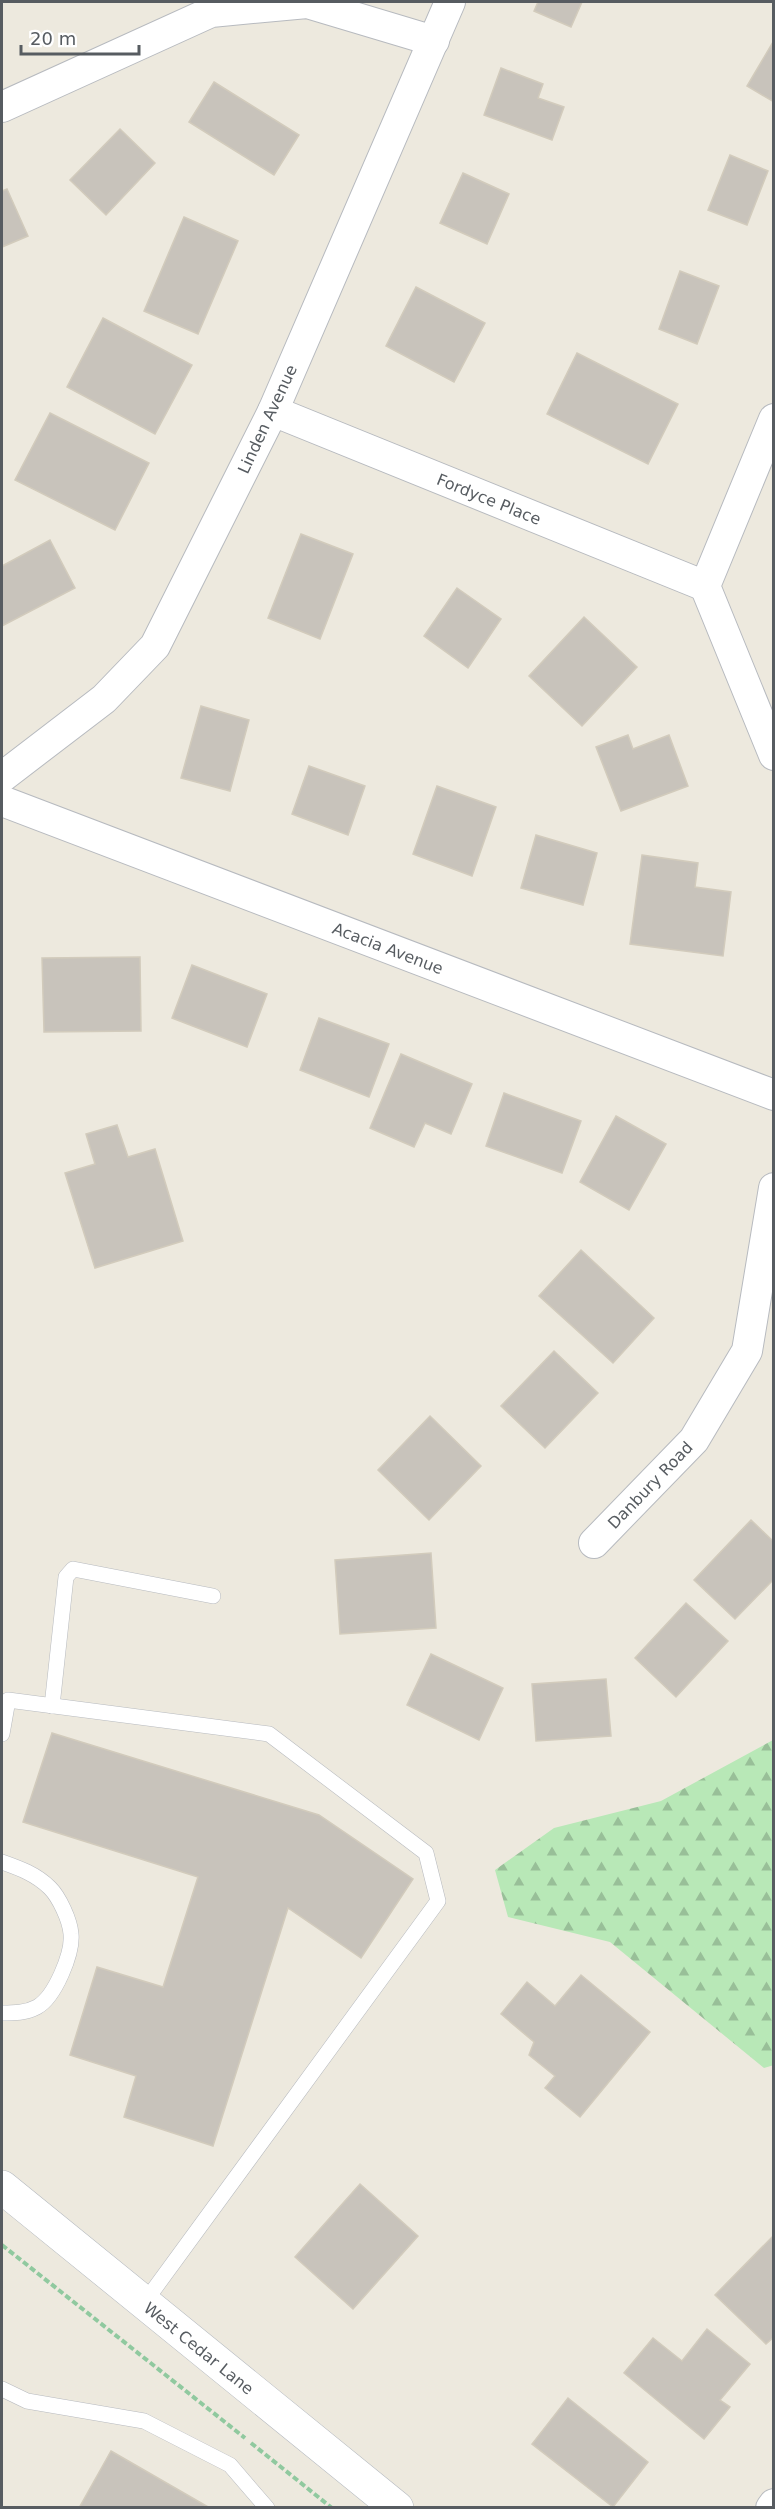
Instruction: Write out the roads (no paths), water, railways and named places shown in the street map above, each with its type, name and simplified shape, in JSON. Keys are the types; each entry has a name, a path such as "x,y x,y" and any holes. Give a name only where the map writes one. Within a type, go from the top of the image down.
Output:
{"main road":[{"name":"West Cedar Lane","path":"2,2187 397,2508"}],"street":[{"name":"Linden Avenue","path":"2,777 104,699 155,646 273,411 450,2"},
{"path":"2,106 211,12 307,3 434,41"},
{"name":"Fordyce Place","path":"273,411 705,586"},
{"path":"774,420 705,586 774,755"},
{"name":"Acacia Avenue","path":"2,801 774,1095"},
{"name":"Danbury Road","path":"594,1543 694,1440 747,1351 774,1188"}],"lane":[{"path":"52,1706 66,1577 73,1569 213,1596"},
{"path":"2,1734 8,1700 269,1734 426,1853 438,1901 144,2303"},
{"path":"2,1862 30,1872 52,1889 66,1917 71,1935 60,1980 54,1991 39,2007 18,2013 2,2013"},
{"path":"2,2389 27,2401 144,2421 230,2465 267,2508"}]}
